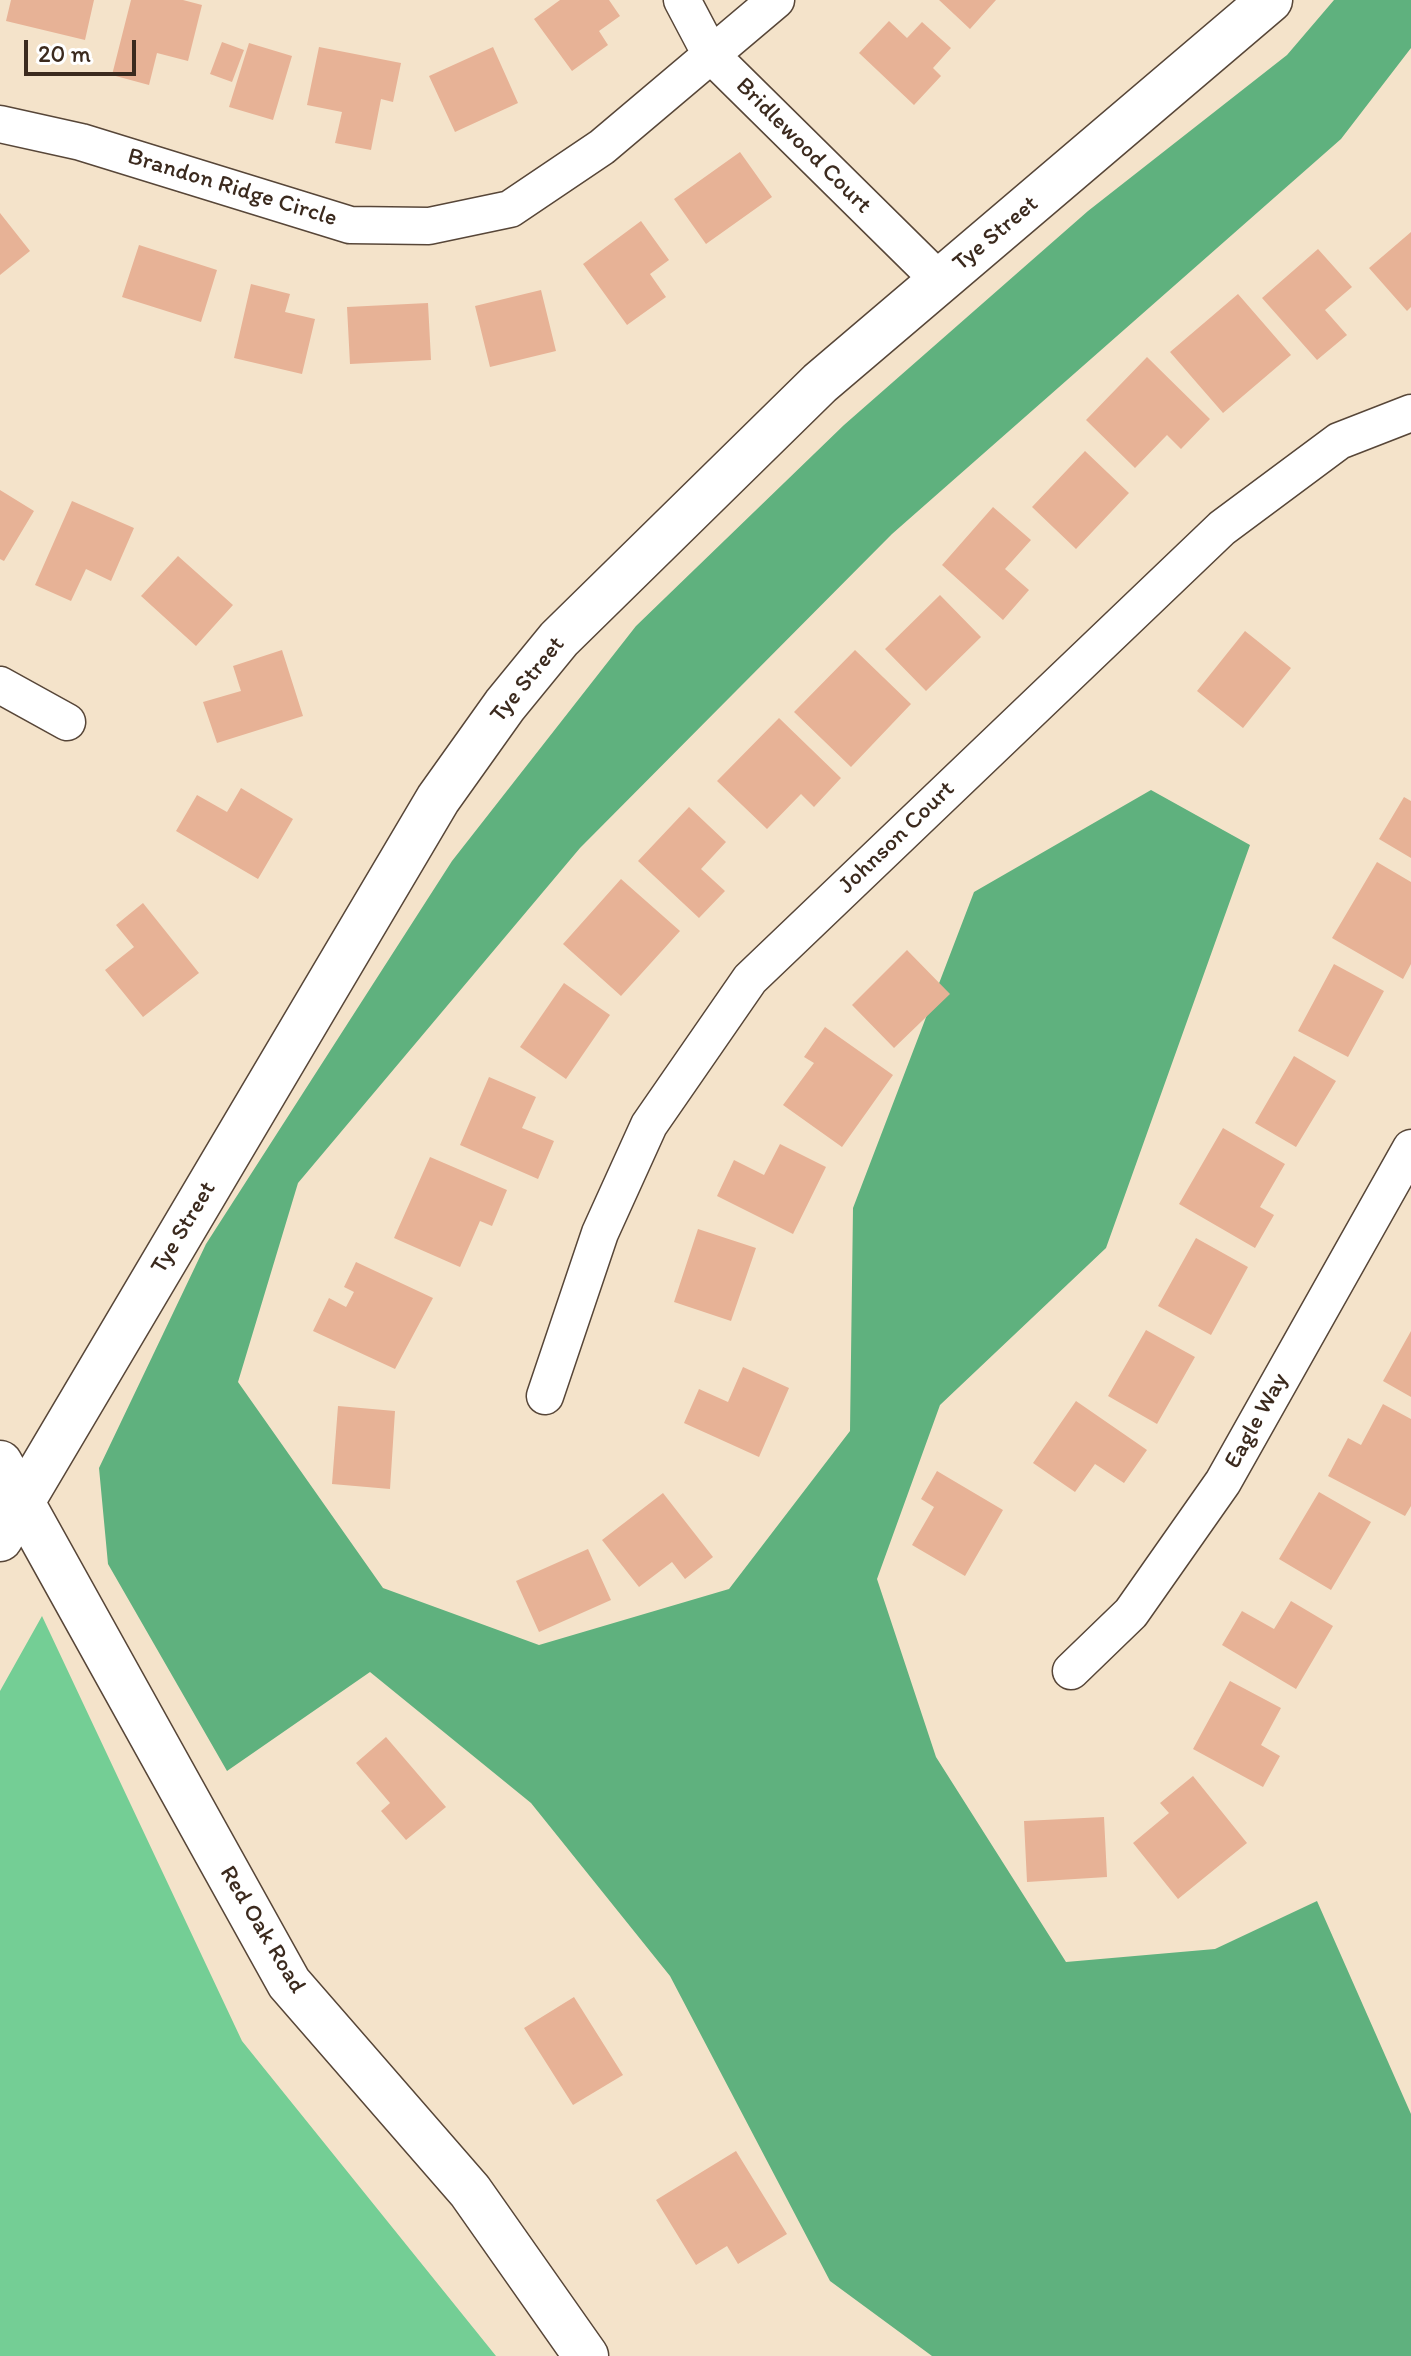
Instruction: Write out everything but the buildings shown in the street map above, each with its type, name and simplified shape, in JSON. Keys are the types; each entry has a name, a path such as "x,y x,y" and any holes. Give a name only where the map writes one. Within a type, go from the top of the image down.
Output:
{"street":[{"name":"Bridlewood Court","path":"682,0 711,55 940,281"},
{"name":"Brandon Ridge Circle","path":"0,124 81,142 350,225 429,226 510,209 602,147 776,0"},
{"name":"Tye Street","path":"10,1521 438,799 505,705 559,639 820,383 1270,0"},
{"name":"Johnson Court","path":"545,1396 600,1233 649,1125 750,979 1222,528 1339,441 1411,413"},
{"path":"0,685 67,722"},
{"name":"Eagle Way","path":"1071,1671 1131,1613 1223,1482 1411,1148"},
{"name":"Red Oak Road","path":"0,1463 10,1521 289,1983 470,2191 586,2356"}],"green space":[{"path":"1334,0 1411,0 1411,48 1341,139 892,534 580,848 298,1183 238,1382 383,1588 539,1645 729,1589 850,1431 853,1208 974,892 1151,790 1250,845 1106,1248 940,1405 877,1579 936,1757 1066,1962 1215,1949 1317,1901 1411,2114 1411,2356 932,2356 830,2281 670,1976 531,1803 370,1672 227,1771 108,1564 99,1468 206,1244 452,861 636,626 844,425 1088,211 1287,55"},
{"path":"42,1616 242,2041 496,2356 0,2356 0,1691"}]}
